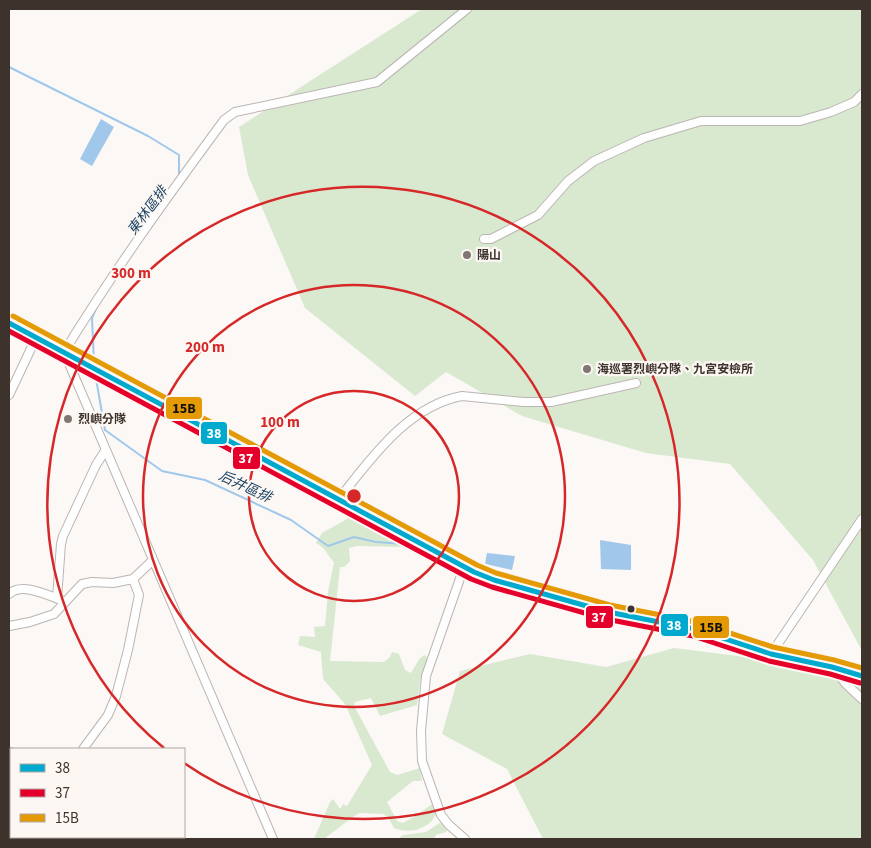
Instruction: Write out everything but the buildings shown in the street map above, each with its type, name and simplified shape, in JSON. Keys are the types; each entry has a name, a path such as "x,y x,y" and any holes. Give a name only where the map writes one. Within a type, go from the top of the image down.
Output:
{"main road":[{"path":"9,323 464,567 494,580 608,612 695,629 771,654 832,667 862,676"}],"street":[{"path":"272,839 64,352 95,302 148,225 224,120 235,112 377,82 467,9"},
{"path":"484,239 491,239 538,215 568,181 594,161 644,138 701,121 800,121 831,112 854,102 862,94"},
{"path":"9,395 36,338"},
{"path":"338,500 383,443 410,420 453,397 551,402 636,383"},
{"path":"57,598 63,536 96,465 105,451"},
{"path":"771,654 862,518"},
{"path":"9,626 30,622 54,614 82,584 92,582 113,583 133,579 152,561"},
{"path":"464,567 426,676 421,731 422,761 441,815 465,839"},
{"path":"84,748 108,715 116,696 139,595 133,579"},
{"path":"9,594 12,591 27,589 66,602"},
{"path":"832,667 846,684 862,698"}],"green space":[{"path":"422,9 862,9 862,651 813,560 730,464 646,453 522,416 446,372 415,396 305,308 248,175 239,127"},
{"path":"347,512 456,568 456,571 401,547 357,546 349,548 350,561 344,567 340,567 330,661 384,662 390,657 392,652 399,654 405,670 411,673 420,658 425,655 428,660 420,681 417,705 380,716 371,698 355,702 354,706 390,772 397,775 420,768 422,781 413,781 387,802 397,821 403,823 432,804 436,814 429,824 424,827 406,831 394,828 388,817 383,814 360,813 324,839 314,839 330,802 333,799 340,809 343,804 347,806 372,765 345,704 323,679 321,652 298,645 300,636 315,637 314,627 325,626 328,592 334,562 320,545 316,543 322,533 347,519"},
{"path":"674,648 787,662 862,679 862,839 543,839 507,769 442,734 460,671 530,654 606,667"},
{"path":"441,822 447,830 436,835 434,839 398,839 403,835 426,832"}],"water":[{"path":"101,119 114,127 92,166 80,159"},
{"path":"600,540 631,545 631,570 601,569"},
{"path":"487,553 515,556 512,570 485,564"}],"waterway":[{"name":"東林區排","path":"9,67 148,136 179,155 179,175"},
{"name":"東林區排","path":"94,363 92,318 98,304"},
{"name":"后井區排","path":"95,373 105,430 162,471 205,480 291,520 328,546 354,537 376,542 404,544 421,549"}],"transit line":[{"name":"15B","path":"13,316 477,565 496,573 610,605 696,622 773,647 862,668"},
{"name":"38","path":"9,323 474,572 494,580 608,612 695,629 771,654 832,667 862,676"},
{"name":"37","path":"9,331 471,579 492,587 606,619 693,636 769,661 830,674 860,683"}],"place":[{"name":"陽山","path":"467,255"},
{"name":"海巡署烈嶼分隊、九宮安檢所","path":"587,369"},
{"name":"烈嶼分隊","path":"68,419"}]}
